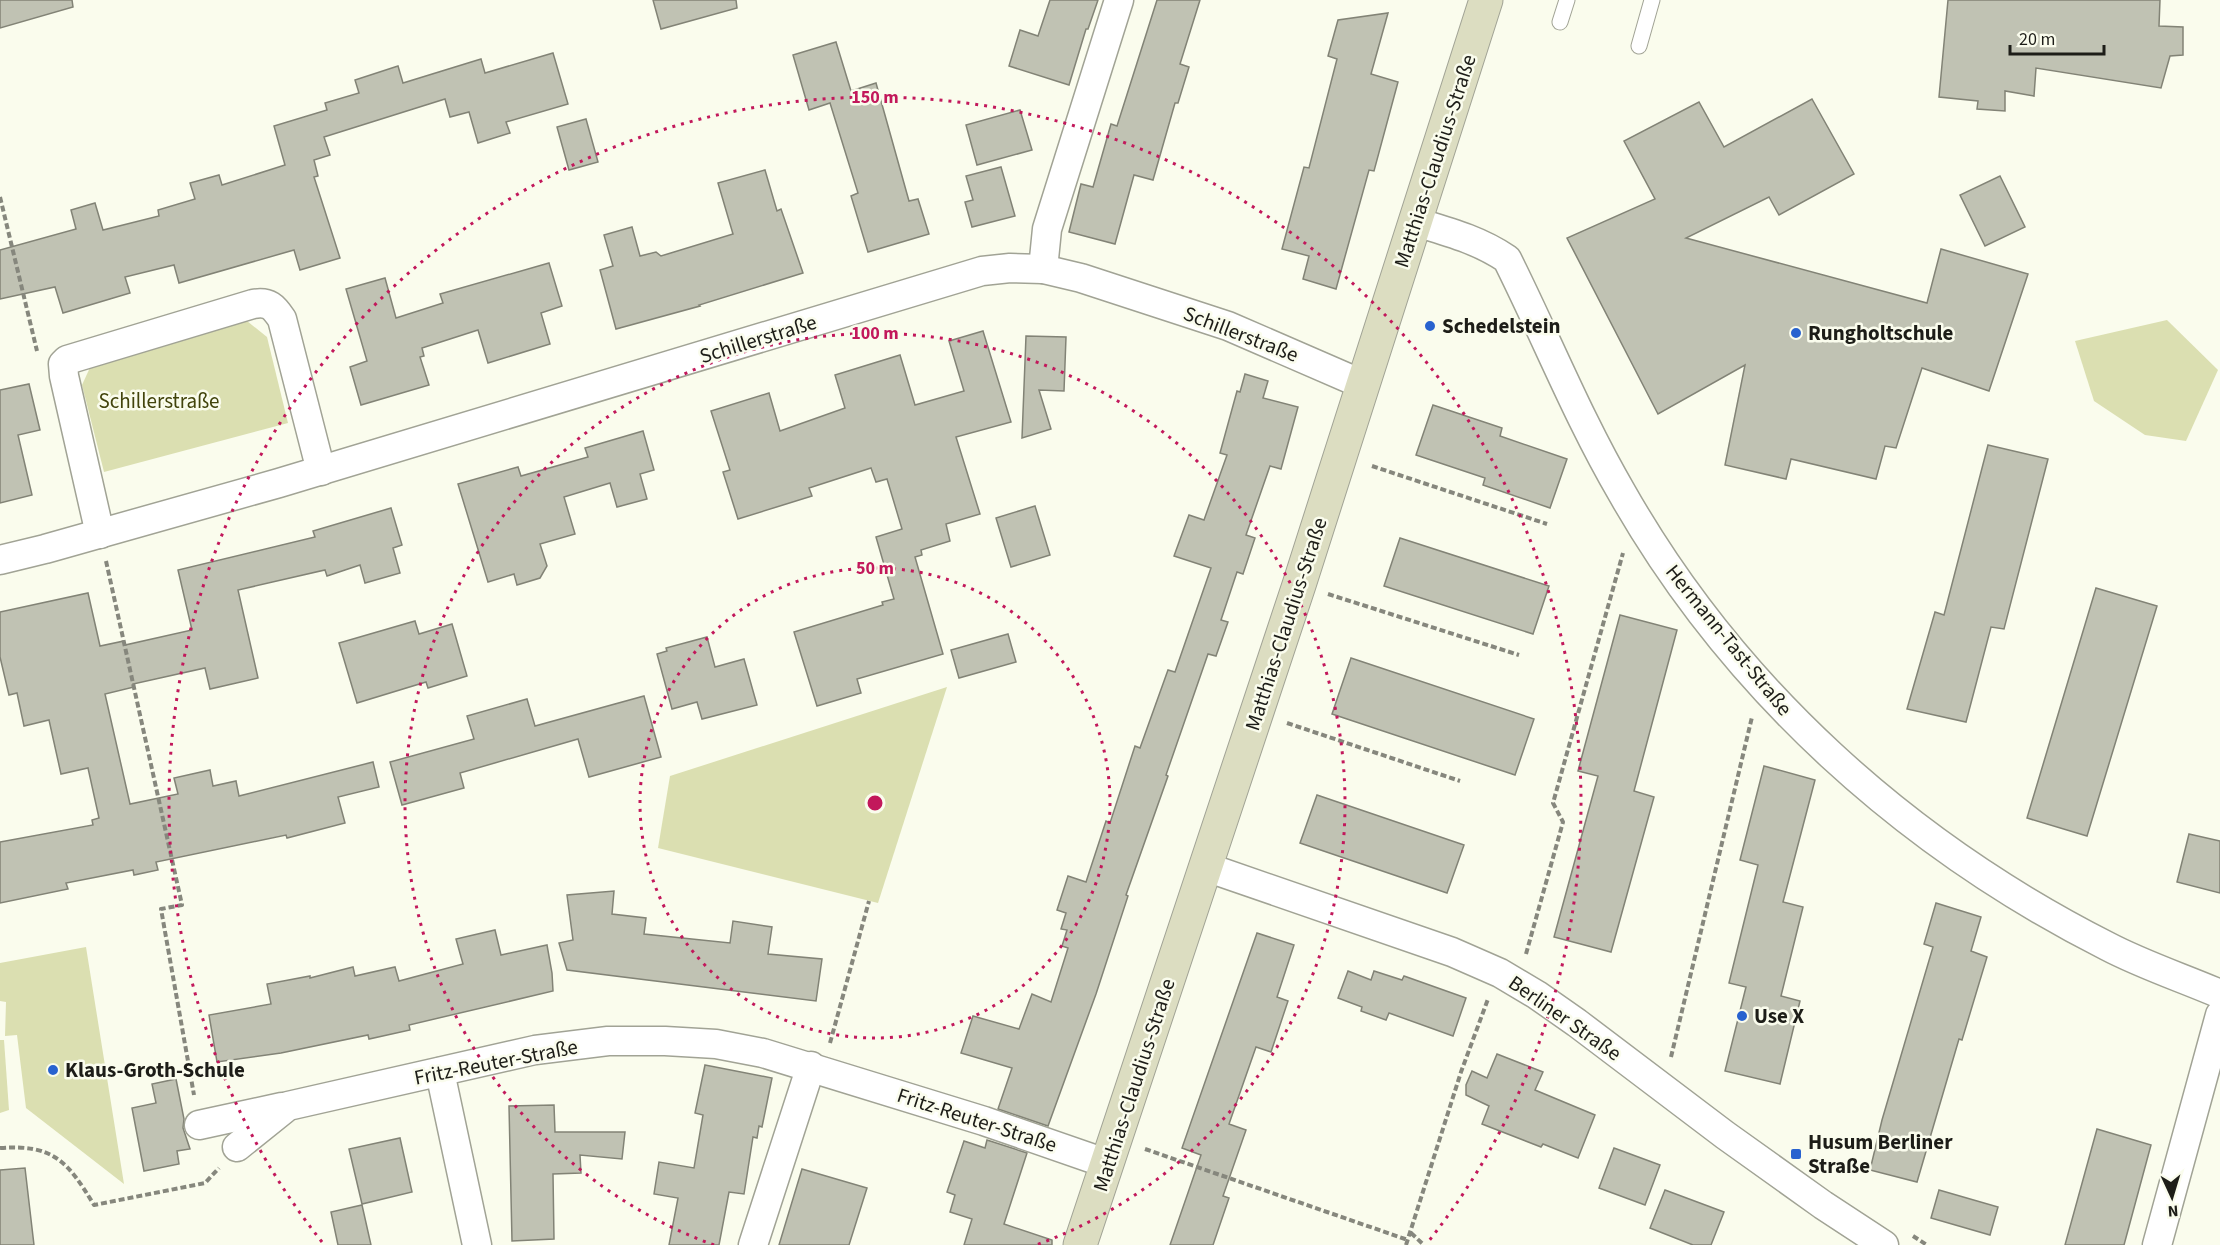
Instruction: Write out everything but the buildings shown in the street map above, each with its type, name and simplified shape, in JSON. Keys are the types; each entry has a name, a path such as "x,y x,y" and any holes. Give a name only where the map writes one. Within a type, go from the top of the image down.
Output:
{"street":[{"path":"1043,269 1047,229 1119,0"},
{"name":"Matthias-Claudius-Straße","path":"1080,1245 1299,585 1486,0"},
{"name":"Hermann-Tast-Straße","path":"1416,222 1470,238 1488,246 1507,259 1600,453 1634,513 1682,586 1760,684 1829,754 1877,797 1935,842 1997,884 2110,948 2220,994"},
{"name":"Schillerstraße","path":"0,560 321,471 953,279 1010,268 1043,269 1080,278 1228,326 1364,385"},
{"path":"100,534 63,376 63,364 67,360 254,304 268,303 282,319 321,471"},
{"name":"Berliner Straße","path":"1206,867 1452,952 1512,967 1536,995 1823,1205 1884,1245"},
{"path":"2157,1245 2220,1015"},
{"name":"Fritz-Reuter-Straße","path":"199,1125 535,1050 608,1041 665,1041 716,1044 763,1053 1112,1152"},
{"path":"753,1245 817,1068"},
{"path":"440,1072 477,1245"},
{"name":"Fritz-Reuter-Straße","path":"237,1147 288,1106"}],"lane":[{"path":"1560,22 1567,0"},
{"path":"1639,46 1652,0"}],"path":[{"path":"0,197 35,347 42,358 63,364"},
{"path":"1341,456 1547,524"},
{"path":"1407,1245 1461,1072 1512,967 1563,822 1553,803 1634,513"},
{"path":"100,534 182,905 161,909 199,1125"},
{"path":"1299,585 1519,655"},
{"path":"1669,1064 1760,684"},
{"path":"1257,713 1460,781"},
{"path":"817,1068 869,901"},
{"path":"0,1148 20,1147 44,1151 61,1161 74,1173 94,1205 205,1183 237,1147"},
{"path":"1112,1152 1408,1239"},
{"path":"1411,1233 1424,1245"}],"green space":[{"path":"2167,320 2218,370 2186,441 2145,435 2094,401 2075,341"},
{"name":"Schillerstraße","path":"247,321 267,337 288,423 104,472 82,385 93,361"},
{"path":"947,687 878,903 658,848 670,776"},
{"path":"86,947 124,1184 26,1108 17,1035 5,1036 6,1002 0,1001 0,963"},
{"path":"0,1040 4,1040 9,1110 0,1113"}],"place":[{"name":"Schedelstein","path":"1430,326"},
{"name":"Rungholtschule","path":"1796,333"},
{"name":"Use X","path":"1742,1016"},
{"name":"Klaus-Groth-Schule","path":"53,1070"},
{"name":"Husum Berliner Straße","path":"1796,1154"}]}
